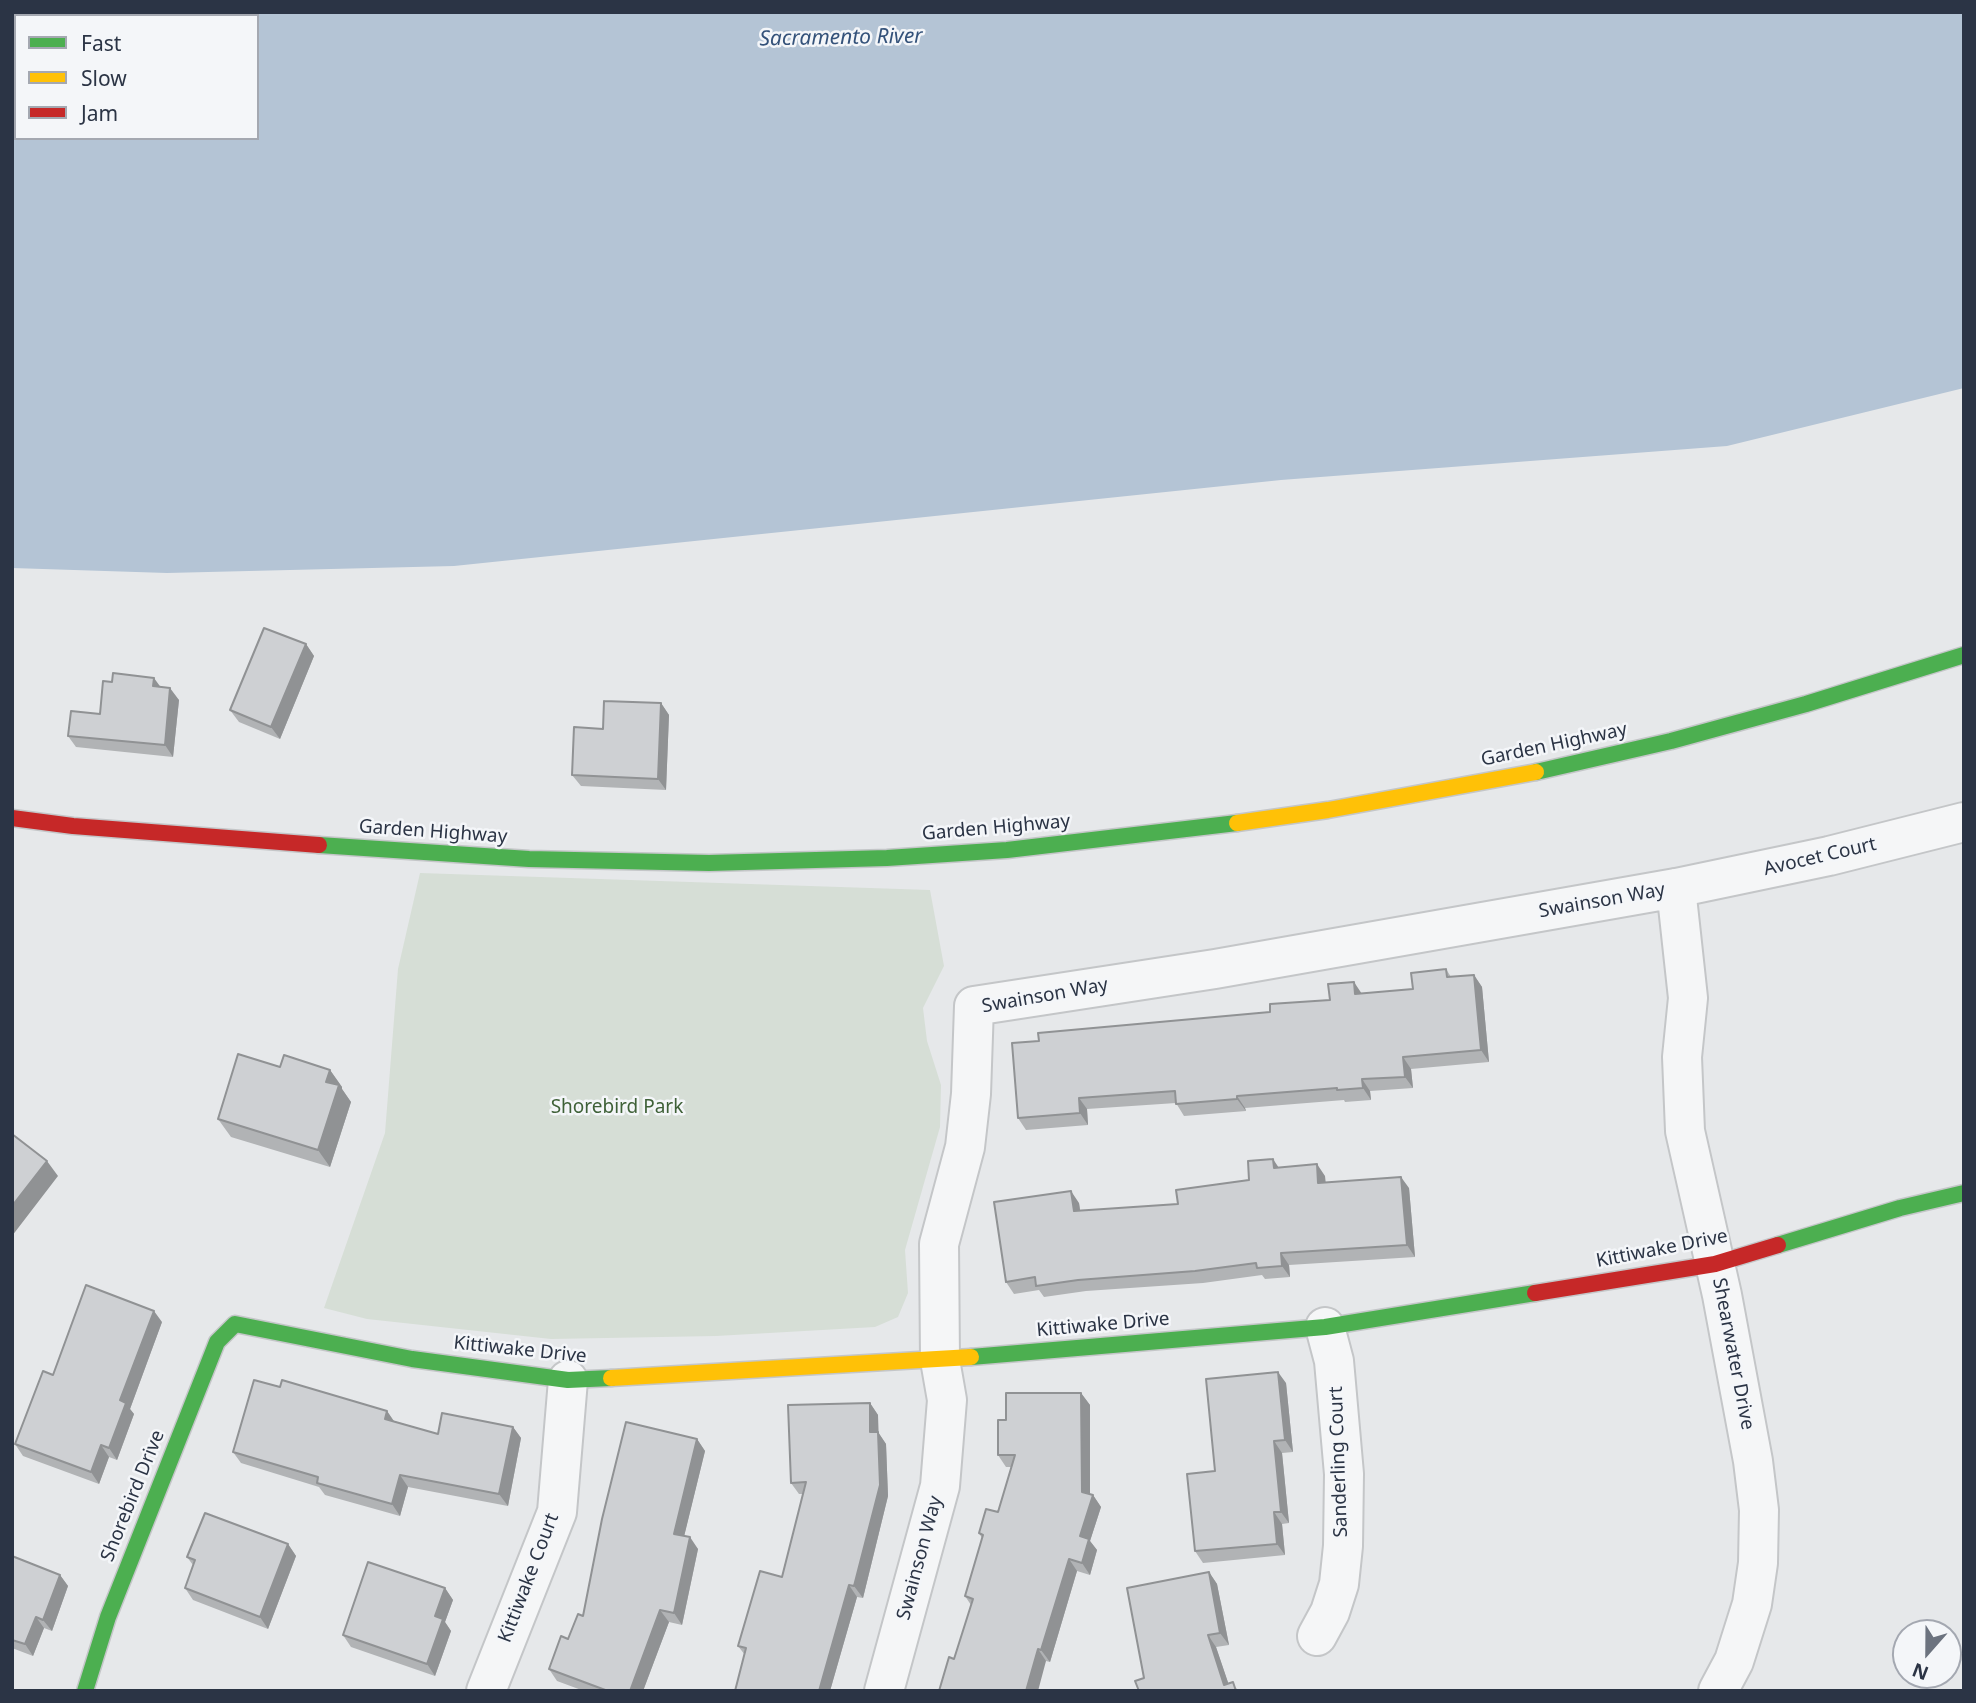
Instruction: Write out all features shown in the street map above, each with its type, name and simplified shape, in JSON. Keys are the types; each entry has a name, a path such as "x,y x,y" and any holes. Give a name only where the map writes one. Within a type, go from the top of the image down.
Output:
{"street":[{"name":"Garden Highway","path":"12,818 73,826 252,841 529,859 709,863 887,858 1007,850 1189,830 1328,810 1535,772 1806,704 1964,655"},
{"name":"Avocet Court","path":"1676,888 1829,856 1964,821"},
{"name":"Shearwater Drive","path":"1676,888 1688,998 1682,1056 1685,1131 1715,1264 1753,1461 1759,1510 1758,1563 1752,1604 1734,1661 1718,1691"},
{"name":"Swainson Way","path":"884,1691 940,1486 947,1399 940,1360 939,1244 965,1147 971,1094 974,1006 1215,969 1676,888"},
{"name":"Kittiwake Drive","path":"235,1324 412,1359 568,1380 940,1360 1325,1327 1715,1264 1900,1208 1964,1193"},
{"name":"Shorebird Drive","path":"85,1691 108,1616 217,1342 235,1324"},
{"name":"Sanderling Court","path":"1317,1636 1330,1612 1339,1584 1343,1546 1344,1474 1339,1411 1334,1361 1325,1327"},
{"name":"Kittiwake Court","path":"486,1691 556,1512 568,1380"}],"green space":[{"name":"Shorebird Park","path":"420,873 930,890 944,966 923,1008 927,1041 941,1085 940,1127 905,1250 908,1293 898,1317 875,1327 716,1336 551,1339 367,1319 324,1308 385,1133 398,969"}],"water":[{"name":"Sacramento River","path":"12,12 1964,12 1964,388 1727,446 1281,480 454,566 167,573 12,568"}],"building":[{"path":"264,628 306,644 271,727 230,710"},
{"path":"113,673 154,678 153,686 170,688 165,745 68,736 71,711 100,714 103,681 112,682"},
{"path":"604,701 661,703 658,779 572,775 574,727 603,729"},
{"path":"1446,969 1447,977 1474,975 1481,1050 1403,1057 1405,1077 1362,1079 1363,1088 1237,1096 1237,1099 1176,1104 1175,1091 1079,1098 1080,1113 1018,1118 1012,1043 1039,1041 1038,1033 1270,1012 1270,1004 1330,1000 1328,984 1354,982 1355,994 1413,989 1411,973"},
{"path":"238,1054 280,1067 284,1055 330,1070 326,1082 339,1085 318,1150 218,1119"},
{"path":"12,1134 47,1161 12,1206"},
{"path":"1273,1159 1274,1168 1317,1164 1318,1183 1401,1177 1407,1245 1281,1253 1282,1266 1257,1268 1256,1263 1036,1286 1035,1277 1006,1282 994,1202 1071,1191 1074,1211 1178,1204 1176,1190 1249,1180 1248,1161"},
{"path":"86,1285 154,1311 120,1400 126,1403 109,1448 101,1445 91,1472 15,1444 43,1371 53,1375"},
{"path":"1278,1372 1285,1440 1274,1441 1281,1512 1274,1512 1277,1544 1195,1551 1187,1474 1215,1471 1206,1379"},
{"path":"254,1380 280,1387 282,1380 387,1411 385,1419 438,1434 442,1413 513,1427 499,1494 400,1475 392,1504 317,1483 318,1477 233,1452"},
{"path":"1006,1393 1081,1393 1082,1492 1093,1495 1080,1536 1089,1539 1082,1563 1069,1559 1026,1691 939,1691 949,1657 954,1659 973,1599 965,1596 983,1535 979,1533 986,1509 998,1512 1015,1455 998,1455 998,1420 1006,1420"},
{"path":"870,1403 870,1432 878,1432 880,1485 854,1586 849,1585 819,1691 735,1691 746,1648 738,1646 760,1571 782,1577 806,1482 791,1483 788,1405"},
{"path":"626,1422 697,1439 674,1534 690,1537 674,1613 660,1610 630,1691 608,1691 549,1669 561,1636 568,1639 578,1614 583,1616 602,1519"},
{"path":"205,1513 288,1544 260,1617 185,1588 195,1560 187,1557"},
{"path":"12,1556 60,1575 43,1620 36,1617 25,1644 12,1640"},
{"path":"368,1562 445,1588 435,1616 443,1619 427,1664 343,1635"},
{"path":"1209,1572 1220,1633 1208,1635 1224,1685 1233,1682 1236,1691 1139,1691 1135,1681 1144,1678 1127,1588"}],"traffic: fast":[{"path":"1536,772 1671,741 1806,704 1964,655"},
{"path":"319,845 529,859 709,863 887,858 1007,850 1237,823"},
{"path":"1778,1245 1900,1208 1964,1193"},
{"path":"971,1357 1325,1327 1535,1293"},
{"path":"85,1691 108,1617 217,1342 235,1324 412,1359 568,1380 611,1378"}],"traffic: slow":[{"path":"1237,823 1328,810 1536,772"},
{"path":"611,1378 971,1357"}],"traffic: jam":[{"path":"12,818 73,826 319,845"},
{"path":"1535,1293 1715,1264 1778,1245"}]}
